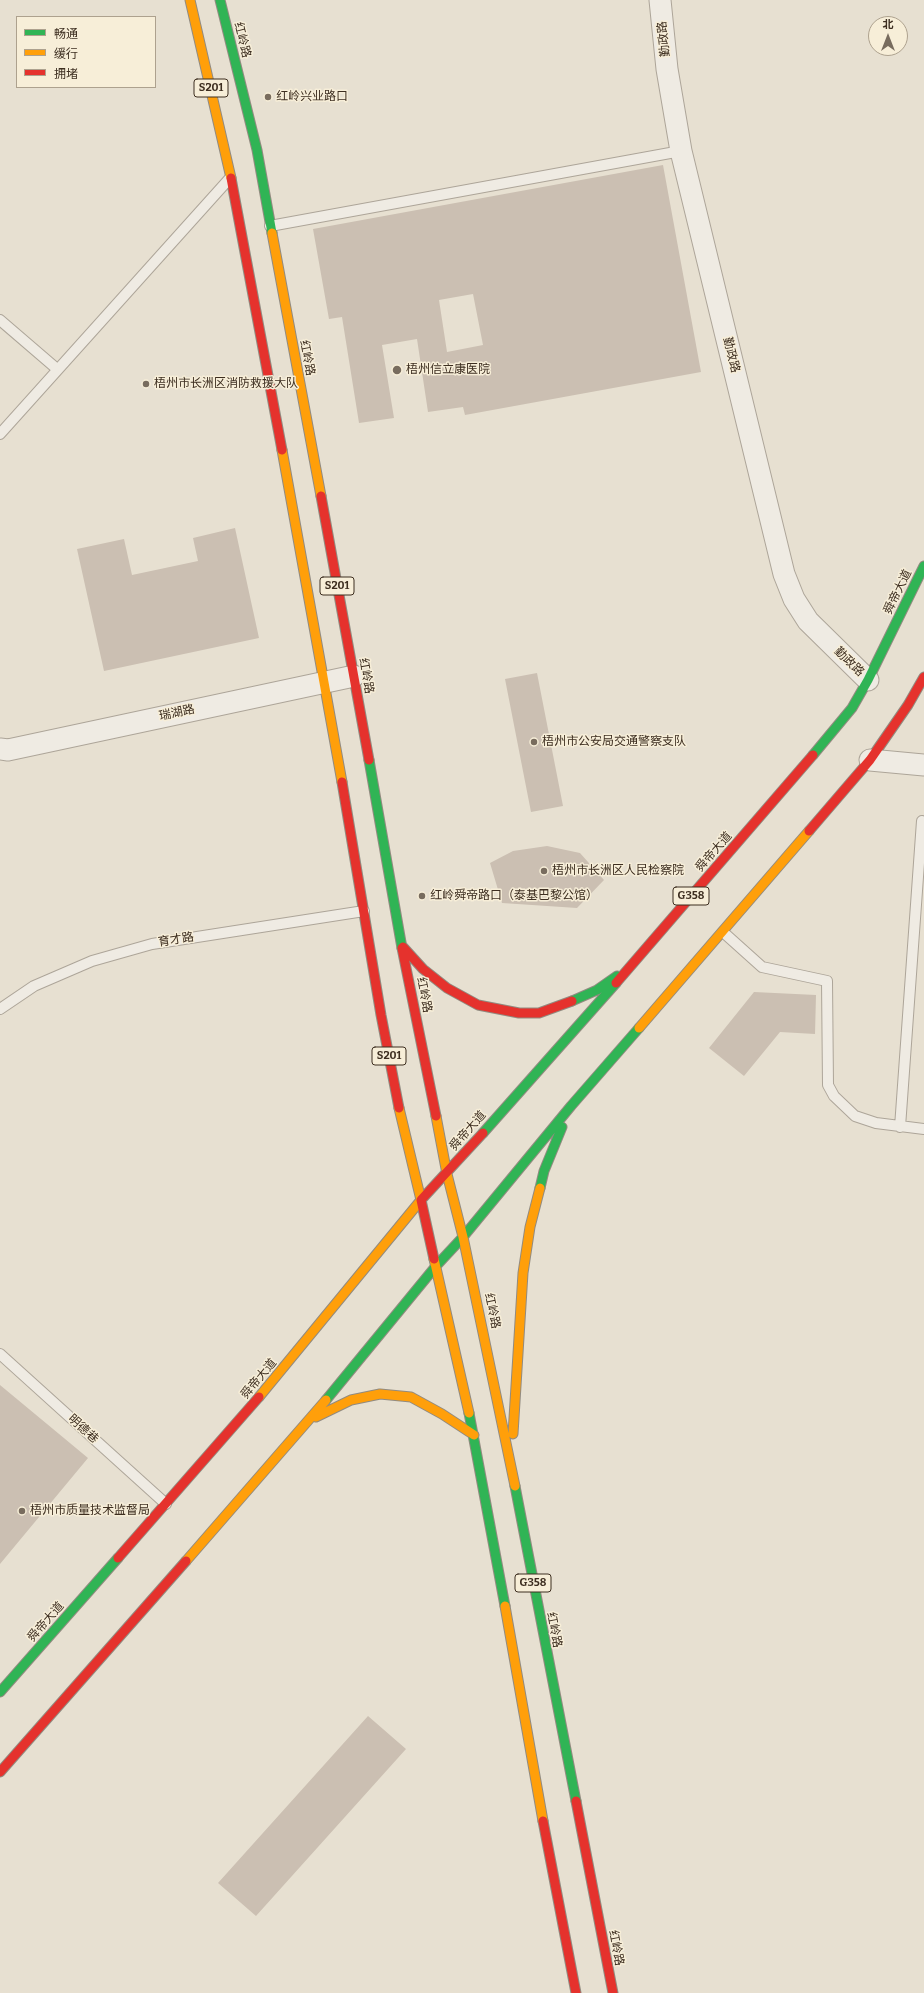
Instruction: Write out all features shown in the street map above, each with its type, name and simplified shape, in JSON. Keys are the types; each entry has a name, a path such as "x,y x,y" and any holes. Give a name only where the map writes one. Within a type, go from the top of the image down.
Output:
{"main road":[{"name":"S201","path":"190,0 231,177 325,682 384,1030 400,1111 421,1200"},
{"name":"红岭路","path":"220,0 257,150 402,946 447,1174 463,1237 511,1468 613,1993"},
{"name":"舜帝大道","path":"0,1692 270,1385 421,1200 447,1174 628,969 833,732 852,708 868,680 924,566"},
{"path":"0,1772 310,1420 436,1266 463,1237 571,1106 723,932 870,760 908,705 924,677"},
{"path":"402,946 422,969 447,988 478,1005 518,1013 539,1013 568,1003 597,990 628,969"},
{"path":"511,1468 523,1273 530,1227 544,1171 571,1106"},
{"name":"G358","path":"421,1200 474,1435 562,1926 576,1993"},
{"path":"310,1420 351,1400 380,1394 411,1397 442,1414 474,1435"}],"street":[{"name":"勤政路","path":"660,0 667,69 681,151 784,574 794,599 808,621 868,680"},
{"name":"瑞湖路","path":"0,750 8,750 354,676"},
{"path":"870,760 924,765"}],"lane":[{"path":"270,226 681,151"},
{"path":"0,434 231,177"},
{"path":"0,320 57,369"},
{"path":"900,1127 922,821"},
{"name":"育才路","path":"0,1009 34,986 92,961 152,944 364,911"},
{"path":"723,932 762,967 785,974 818,978 827,981 828,1085 834,1096 855,1116 876,1123 924,1129"},
{"name":"明德巷","path":"0,1354 166,1504"}],"building":[{"path":"663,165 701,372 465,415 463,407 428,412 417,339 382,345 394,418 359,423 342,317 329,319 313,229","holes":["473,294 483,345 447,352 439,300"]},
{"path":"235,528 259,638 104,671 77,549 124,539 132,575 198,561 193,538"},
{"name":"梧州市公安局交通警察支队","path":"537,673 563,806 531,812 505,679"},
{"name":"梧州市长洲区人民检察院","path":"547,846 580,853 604,880 577,908 502,903 490,863 513,851"},
{"path":"754,992 816,995 815,1034 780,1032 744,1076 709,1048"},
{"name":"梧州市质量技术监督局","path":"0,1385 88,1458 0,1564"},
{"path":"368,1716 406,1749 256,1916 218,1883"}],"traffic: fast":[{"path":"220,0 257,150 272,233"},
{"path":"813,755 852,708 868,680 924,566"},
{"path":"369,760 402,948"},
{"path":"572,1001 597,990 617,976"},
{"path":"483,1133 616,983"},
{"path":"436,1266 463,1237 571,1106 639,1028"},
{"path":"540,1188 544,1171 562,1127"},
{"path":"326,1400 436,1266"},
{"path":"469,1413 505,1606"},
{"path":"515,1486 576,1801"},
{"path":"0,1692 118,1558"}],"traffic: slow":[{"path":"190,0 231,178"},
{"path":"272,233 321,496"},
{"path":"282,450 342,782"},
{"path":"639,1028 809,831"},
{"path":"259,1397 421,1200 399,1108"},
{"path":"436,1116 447,1174"},
{"path":"447,1174 463,1237 515,1486"},
{"path":"513,1434 523,1273 530,1227 540,1188"},
{"path":"434,1259 469,1413"},
{"path":"316,1417 351,1400 380,1394 411,1397 442,1414 474,1435"},
{"path":"186,1561 326,1400"},
{"path":"505,1606 543,1821"}],"traffic: jam":[{"path":"231,178 282,450"},
{"path":"321,496 369,760"},
{"path":"809,831 870,760 908,705 924,677"},
{"path":"616,983 813,755"},
{"path":"342,782 381,1015 399,1108"},
{"path":"403,947 423,969 447,988 478,1005 519,1013 539,1013 572,1001"},
{"path":"402,948 436,1116"},
{"path":"434,1259 421,1200 483,1133"},
{"path":"118,1558 259,1397"},
{"path":"0,1772 186,1561"},
{"path":"576,1801 613,1993"},
{"path":"543,1821 576,1993"}],"place":[{"name":"红岭兴业路口","path":"268,97"},
{"name":"梧州信立康医院","path":"397,370"},
{"name":"梧州市长洲区消防救援大队","path":"146,384"},
{"name":"梧州市公安局交通警察支队","path":"534,742"},
{"name":"梧州市长洲区人民检察院","path":"544,871"},
{"name":"红岭舜帝路口（泰基巴黎公馆）","path":"422,896"},
{"name":"梧州市质量技术监督局","path":"22,1511"}]}
